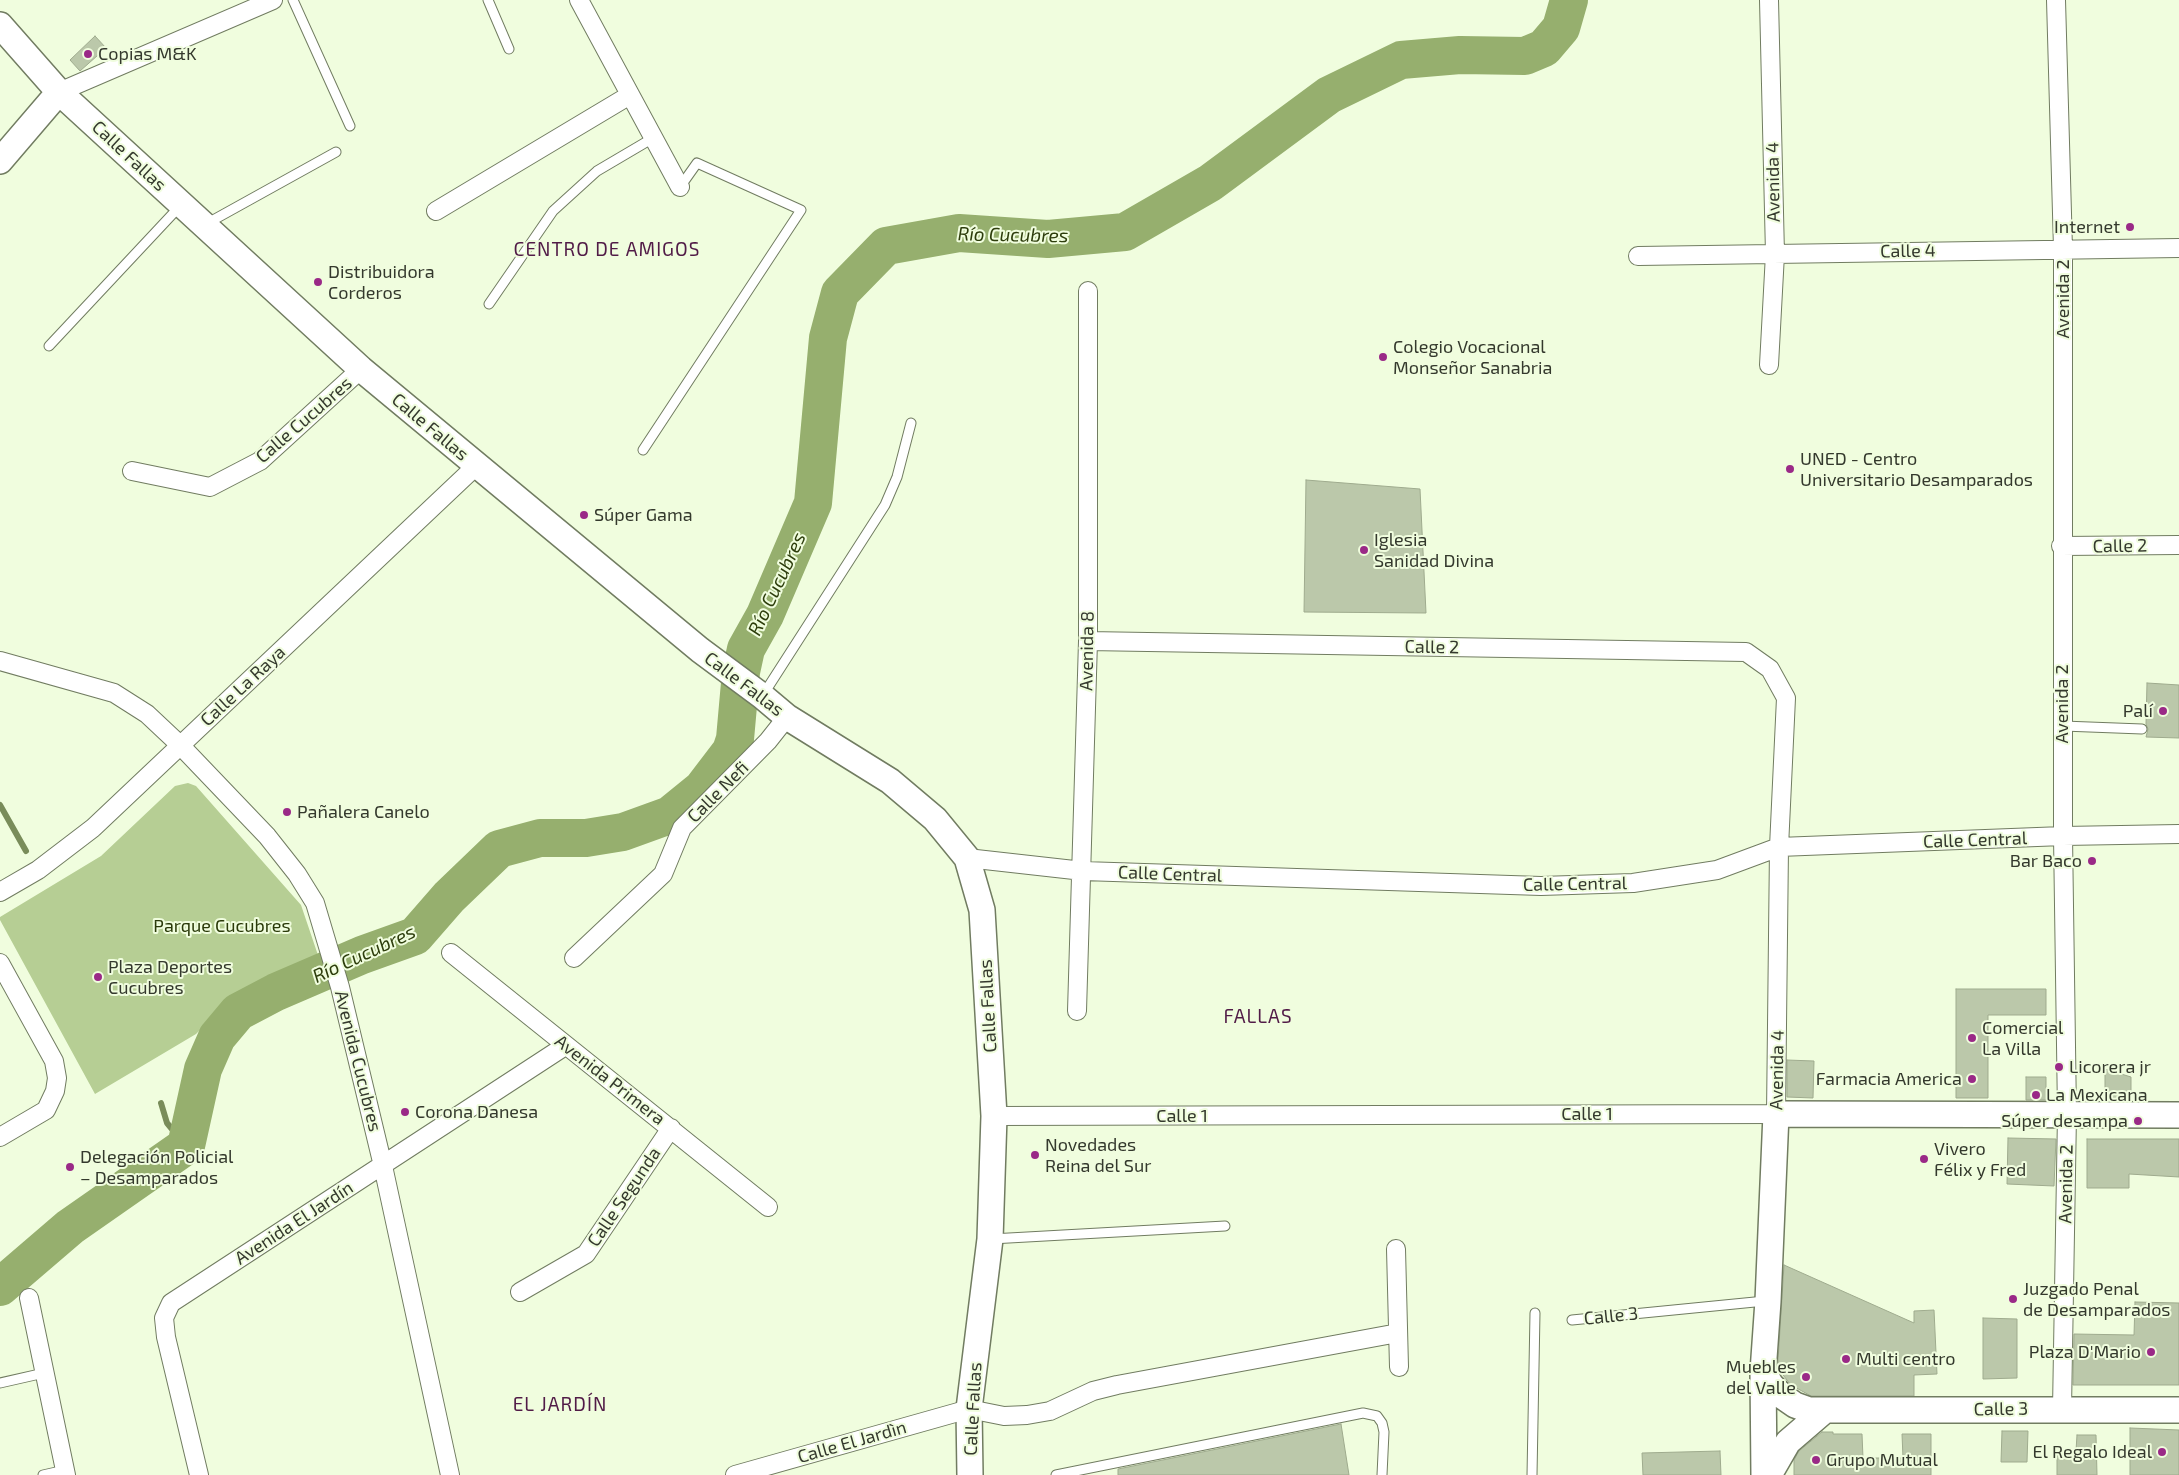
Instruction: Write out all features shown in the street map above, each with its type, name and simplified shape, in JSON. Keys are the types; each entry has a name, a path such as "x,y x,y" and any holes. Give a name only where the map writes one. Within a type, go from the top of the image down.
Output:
{"street":[{"path":"0,161 59,92 273,0"},
{"path":"579,0 680,187"},
{"name":"Avenida 4","path":"1769,0 1775,254 1770,365"},
{"name":"Avenida 2","path":"2056,0 2063,249 2062,836 2067,1114 2062,1409"},
{"name":"Calle Fallas","path":"0,25 59,92 361,369 700,650 759,693 787,717 890,781 935,819 967,858 982,910 994,1116 990,1239 969,1409 970,1475"},
{"path":"436,210 630,95"},
{"name":"Calle 4","path":"1638,256 2179,248"},
{"name":"Avenida 8","path":"1078,1011 1088,642 1088,291"},
{"name":"Calle Cucubres","path":"132,471 210,487 260,461 361,369"},
{"name":"Calle La Raya","path":"0,892 38,870 93,828 476,466"},
{"name":"Calle 2","path":"2061,546 2179,545"},
{"name":"Calle 2","path":"1088,642 1746,652 1770,669"},
{"name":"Avenida Cucubres","path":"0,661 114,693 147,714 180,745 267,836 297,874 315,903 331,950 383,1166 450,1475"},
{"name":"Avenida 4","path":"1764,1475 1763,1372 1776,1114 1779,847 1786,698 1770,669"},
{"name":"Calle Nefi","path":"574,958 663,874 682,828 768,741 787,717"},
{"name":"Calle Central","path":"967,858 1083,871 1541,886 1633,883 1716,870 1779,847 2062,836 2179,834"},
{"name":"Avenida Primera","path":"452,954 768,1207"},
{"path":"0,963 54,1061 57,1078 55,1091 46,1110 0,1137"},
{"name":"Avenida El Jardín","path":"199,1475 166,1337 164,1318 171,1303 566,1046"},
{"name":"Calle 1","path":"994,1116 2179,1115"},
{"name":"Calle Segunda","path":"520,1292 586,1254 671,1128"},
{"path":"1396,1249 1398,1367"},
{"path":"29,1298 65,1472"},
{"path":"969,1409 1004,1416 1035,1414 1050,1411 1093,1391 1117,1385 1398,1333"},
{"name":"Calle 3","path":"1763,1372 1771,1385 1795,1404 1809,1410 2179,1410"},
{"name":"Calle El Jardìn","path":"735,1475 969,1409"},
{"path":"1769,1475 1788,1442 1824,1411"}],"lane":[{"path":"293,0 350,126"},
{"path":"488,0 509,49"},
{"path":"488,304 534,237 559,205 597,171 653,138"},
{"path":"204,225 336,152"},
{"path":"643,450 801,210 697,163 680,187"},
{"path":"49,346 182,204"},
{"path":"759,693 885,505 897,477 911,423"},
{"path":"2063,726 2142,728"},
{"path":"990,1239 1225,1226"},
{"name":"Calle 3","path":"1572,1320 1768,1301"},
{"path":"1532,1475 1535,1313"},
{"path":"0,1383 44,1373"},
{"path":"1056,1475 1363,1413 1377,1416 1382,1423 1384,1432 1382,1475"},
{"path":"43,1475 65,1472"}],"green space":[{"name":"Parque Cucubres","path":"188,783 196,786 301,905 322,967 259,993 215,1015 196,1034 95,1094 0,917 101,856 175,786"}],"building":[{"name":"Copias M&K","path":"95,36 106,48 80,71 70,60"},
{"name":"Iglesia Sanidad Divina","path":"1306,480 1420,489 1426,613 1304,612"},
{"name":"Palí","path":"2147,683 2179,685 2179,738 2146,737 2148,729 2146,724"},
{"name":"Comercial La Villa","path":"1956,989 2046,989 2046,1015 1988,1015 1988,1098 1956,1098"},
{"path":"1787,1060 1814,1061 1813,1098 1787,1097"},
{"path":"2105,1069 2131,1077 2131,1100 2105,1100"},
{"name":"La Mexicana","path":"2026,1077 2046,1077 2046,1100 2026,1100"},
{"path":"2008,1138 2056,1139 2054,1186 2007,1184"},
{"path":"2087,1139 2179,1139 2179,1177 2129,1174 2129,1188 2087,1188"},
{"name":"Multi centro","path":"1784,1265 1914,1323 1914,1311 1934,1310 1937,1374 1914,1375 1914,1396 1811,1396 1791,1385 1779,1370 1778,1361"},
{"path":"2135,1302 2179,1303 2179,1385 2073,1385 2074,1334 2134,1335"},
{"path":"1983,1318 2017,1319 2017,1378 1983,1379"},
{"path":"1341,1424 1349,1475 1118,1475 1118,1469"},
{"path":"2130,1428 2179,1430 2179,1475 2130,1475"},
{"path":"2002,1431 2028,1431 2027,1462 2001,1462"},
{"path":"1822,1432 1862,1434 1863,1458 1903,1458 1902,1434 1931,1434 1931,1475 1794,1475 1794,1460 1799,1451"},
{"path":"2077,1435 2096,1435 2097,1475 2057,1475 2057,1451 2076,1451"},
{"path":"1720,1451 1721,1475 1643,1475 1642,1453"}],"waterway":[{"name":"Río Cucubres","path":"0,1287 70,1227 186,1146 203,1069 217,1037 238,1012 276,992 362,955 415,936 449,897 499,849 540,838 586,838 623,832 670,815 702,789 731,751 735,739 741,672 746,649 765,615 813,503 828,338 840,293 886,246 959,233 1048,239 1125,232 1210,183 1329,95 1401,60 1460,55 1525,56 1544,48 1561,28 1569,0"},
{"path":"0,805 26,851"},
{"path":"161,1103 167,1123 186,1146"}],"place":[{"name":"Copias M&K","path":"88,54"},
{"name":"Internet","path":"2130,227"},
{"name":"Distribuidora Corderos","path":"318,282"},
{"name":"Colegio Vocacional Monseñor Sanabria","path":"1383,357"},
{"name":"UNED - Centro Universitario Desamparados","path":"1790,469"},
{"name":"Súper Gama","path":"584,515"},
{"name":"Iglesia Sanidad Divina","path":"1364,550"},
{"name":"Palí","path":"2163,711"},
{"name":"Pañalera Canelo","path":"287,812"},
{"name":"Bar Baco","path":"2092,861"},
{"name":"Plaza Deportes Cucubres","path":"98,977"},
{"name":"Comercial La Villa","path":"1972,1038"},
{"name":"Licorera jr","path":"2059,1067"},
{"name":"Farmacia America","path":"1972,1079"},
{"name":"La Mexicana","path":"2036,1095"},
{"name":"Corona Danesa","path":"405,1112"},
{"name":"Súper desampa","path":"2138,1121"},
{"name":"Novedades Reina del Sur","path":"1035,1155"},
{"name":"Vivero Félix y Fred","path":"1924,1159"},
{"name":"Delegación Policial – Desamparados","path":"70,1167"},
{"name":"Juzgado Penal de Desamparados","path":"2013,1299"},
{"name":"Plaza D'Mario","path":"2151,1352"},
{"name":"Multi centro","path":"1846,1359"},
{"name":"Muebles del Valle","path":"1806,1377"},
{"name":"El Regalo Ideal","path":"2162,1452"},
{"name":"Grupo Mutual","path":"1816,1460"}],"district":[{"name":"CENTRO DE AMIGOS","path":"607,250"},
{"name":"FALLAS","path":"1258,1017"},
{"name":"EL JARDÍN","path":"560,1405"}]}
